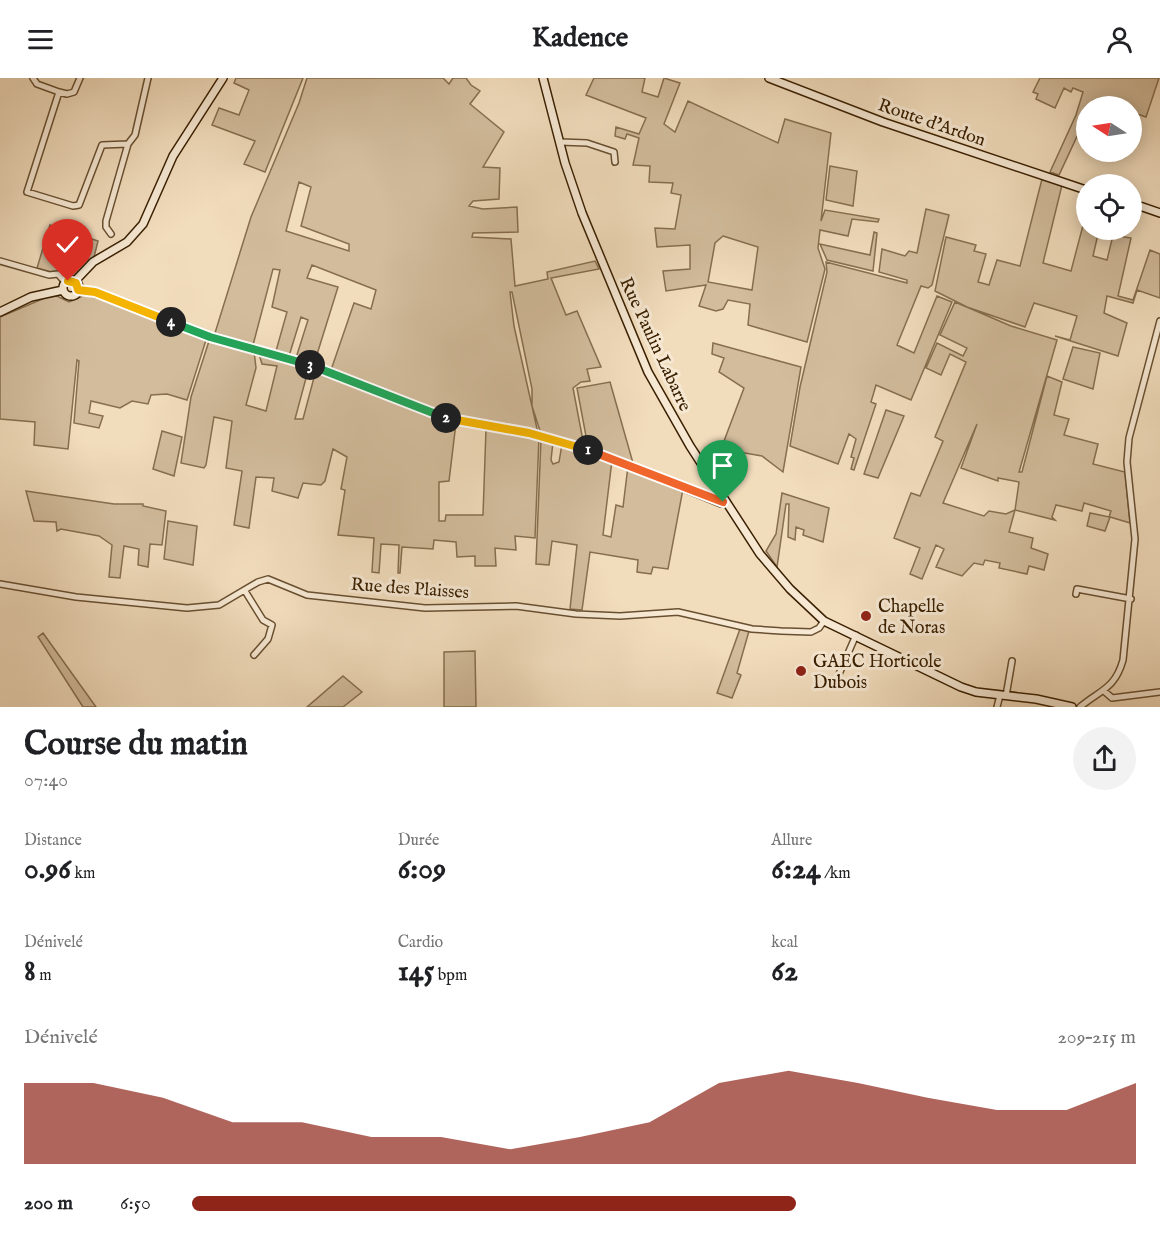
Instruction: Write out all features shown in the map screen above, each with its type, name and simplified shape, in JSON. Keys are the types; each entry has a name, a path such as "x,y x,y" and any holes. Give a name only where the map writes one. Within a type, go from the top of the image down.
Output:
{"street":[{"path":"33,78 37,84 59,92 74,93 80,78"},
{"path":"111,234 106,227 106,221 128,144 135,135 148,78"},
{"path":"0,312 31,297 75,281 93,262 127,242 143,225 173,156 223,78"},
{"name":"Rue Paulin Labarre","path":"543,78 560,142 599,258 648,372 690,446 774,572 824,621 961,687 1048,702"},
{"name":"Route d'Ardon","path":"770,78 883,122 1076,187"},
{"path":"59,92 27,192 73,206 79,205 102,145 128,144"},
{"path":"560,142 587,143 614,152 615,162"},
{"path":"1142,207 1160,213"},
{"path":"0,261 49,275 58,274 70,296 78,290 95,292 210,337 294,359 452,420 529,433 584,448 721,504 725,501"},
{"path":"75,281 78,290"},
{"path":"1048,702 1080,707 1104,691 1118,677 1121,668 1131,599 1135,539 1127,462 1129,438 1160,321"},
{"name":"Rue des Plaisses","path":"0,584 76,597 187,608 219,605 258,582 268,579 307,595 440,609 516,606 576,614 620,616 678,612 752,629 782,632 811,632 819,628 824,621"},
{"path":"1076,594 1077,589 1131,599"},
{"path":"245,591 263,620 272,625 268,639 254,655"},
{"path":"832,682 836,681 856,635"},
{"path":"997,707 1003,695 1012,661"},
{"path":"1104,691 1112,698 1160,692"},
{"path":"1048,702 1059,707"}],"shaded area":[{"path":"236,78 303,78 265,172 244,164 255,141 212,125 219,108 239,115 249,90 234,83"},
{"path":"307,78 443,78 449,84 453,78 466,78 480,91 470,104 504,132 483,167 500,168 499,199 473,201 469,206 483,209 517,207 518,232 473,233 472,237 511,239 515,286 548,279 547,272 595,261 599,269 551,278 566,315 577,311 601,367 587,369 590,381 581,382 573,388 584,446 541,434 532,406 532,389 512,292 510,292 514,326 538,433 456,418 457,412 454,406 448,407 444,414 331,370 354,303 371,309 376,290 312,265 307,278 338,287 314,364 296,358 308,320 301,317 289,356 276,351 287,312 272,307 280,270 273,269 253,345 215,333 251,217 299,103","holes":["299,182 311,187 301,226 349,244 349,251 286,231"]},
{"path":"594,78 645,78 642,92 658,97 664,78 680,83 664,124 675,132 688,101 778,143 785,119 831,133 821,221 825,210 879,219 878,222 852,219 848,236 820,230 818,248 825,269 807,342 748,325 750,304 728,300 723,309 716,311 699,306 706,285 666,291 663,271 690,269 690,245 657,247 655,228 675,229 681,195 671,193 673,183 649,182 650,166 633,165 639,138 627,134 625,139 615,136 616,127 639,134 646,118 586,95","holes":["723,236 758,247 752,290 708,282 715,243"]},
{"path":"1040,78 1159,78 1146,117 1142,116 1142,96 1082,96 1083,92 1073,88 1071,92 1064,88 1055,108 1036,99 1038,94 1033,92"},
{"path":"1076,115 1076,138 1059,175 1050,172"},
{"path":"830,166 857,171 853,206 826,200"},
{"path":"1042,179 1062,185 1043,263 1071,271 1079,240 1097,240 1093,256 1107,260 1112,240 1131,240 1118,296 1133,300 1150,250 1160,254 1160,298 1137,290 1133,303 1107,296 1104,313 1127,323 1118,356 1055,336 1070,340 1077,316 1034,303 1025,327 967,307 935,291 946,237 976,245 974,251 986,254 978,282 989,285 997,260 1020,266"},
{"path":"926,209 949,215 932,285 928,288 921,286 897,345 914,353 937,296 952,302 911,400 876,385 871,402 876,404 854,470 851,469 854,458 851,457 856,439 849,434 838,464 790,446 800,387 827,272 826,262 907,283 907,280 879,272 882,249 905,256 909,251 917,253"},
{"path":"50,225 98,241 93,261 71,279 64,280 55,273 37,268"},
{"path":"874,232 877,233 873,271 827,260 820,244 870,255"},
{"path":"85,295 121,304 207,337 187,400 167,394 151,395 148,404 132,401 120,408 91,401 89,413 103,416 99,428 74,423 79,361 77,360 68,449 34,445 35,422 0,419 0,317 47,297 57,296 69,302"},
{"path":"955,302 1011,326 1057,340 1019,472 1022,472 1047,376 1062,382 1054,415 1069,419 1064,435 1098,444 1093,464 1125,472 1130,523 1110,517 1105,531 1087,526 1090,513 1109,517 1111,511 1084,503 1082,511 1056,505 1052,517 1055,520 1015,510 1009,532 1033,538 1031,548 1048,554 1044,570 1029,566 1027,574 999,568 1000,563 985,560 983,565 974,563 962,576 936,567 944,549 936,545 922,579 910,574 920,548 894,538 911,493 920,496 943,441 935,437 966,362 950,354 941,375 926,368 937,343 963,356 967,348 940,335","holes":["977,424 961,468 998,481 998,478 1019,482 1015,510 1006,514 989,511 984,516 943,503"]},
{"path":"210,338 254,351 256,368 246,405 266,411 277,366 262,364 258,351 309,367 295,419 303,419 316,370 456,423 449,481 439,482 439,521 445,521 446,515 483,515 486,429 539,437 535,538 515,536 516,550 495,548 496,566 475,566 475,556 457,557 456,542 434,540 433,549 402,547 400,573 398,573 399,545 381,544 379,573 372,572 374,538 338,535 345,490 341,489 347,457 333,449 325,481 321,485 303,483 298,498 272,491 274,478 256,477 249,528 234,525 242,471 226,468 232,421 214,417 204,468 181,463 191,397"},
{"path":"713,343 801,367 783,472 762,456 721,449 744,388 719,372 724,358 712,354"},
{"path":"1073,347 1100,353 1093,389 1063,379"},
{"path":"610,382 633,463 588,447 577,388"},
{"path":"886,410 904,416 878,478 864,474"},
{"path":"162,431 182,437 174,476 153,469"},
{"path":"541,439 553,442 551,460 553,464 559,462 562,444 612,460 603,535 611,537 616,505 623,507 628,466 683,489 668,569 653,567 651,574 637,572 638,560 590,552 582,610 570,609 577,545 552,541 549,565 536,564"},
{"path":"26,491 114,504 143,504 143,506 166,511 162,545 150,544 148,567 138,565 139,549 124,546 120,578 109,577 112,545 99,536 61,529 57,531 56,522 34,521"},
{"path":"782,493 829,508 823,542 803,535 804,530 796,527 795,540 788,537 789,504 786,504 777,567 766,551 776,534"},
{"path":"168,521 197,526 193,565 164,559"},
{"path":"740,629 749,631 737,673 741,675 732,698 717,693"},
{"path":"43,633 96,707 83,707 38,637"},
{"path":"475,651 476,707 444,707 444,652"},
{"path":"343,676 362,692 343,707 307,707"}],"place":[{"name":"Chapelle de Noras","path":"866,616"},
{"name":"GAEC Horticole Dubois","path":"801,671"}],"route":[{"path":"68,281 72,280 76,283 78,290 95,292 210,337 294,359 441,416 460,422 529,433 584,448 684,486 721,504 723,502"}]}
